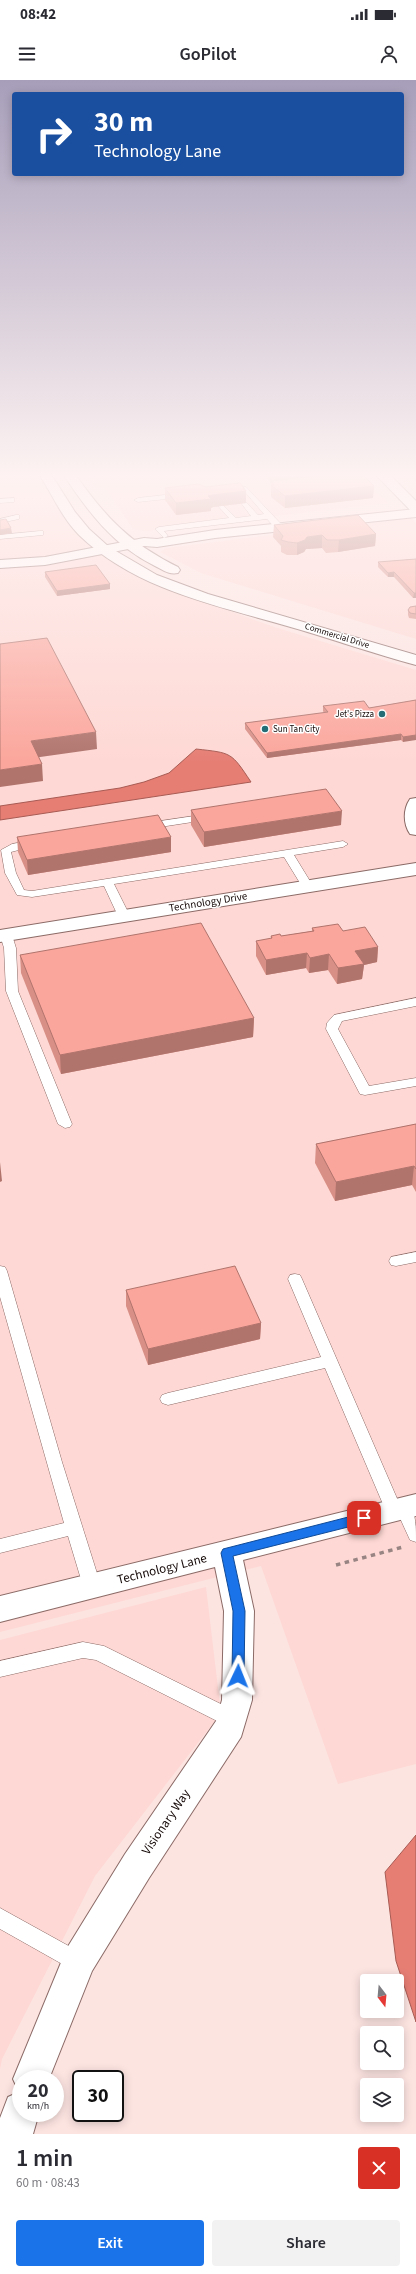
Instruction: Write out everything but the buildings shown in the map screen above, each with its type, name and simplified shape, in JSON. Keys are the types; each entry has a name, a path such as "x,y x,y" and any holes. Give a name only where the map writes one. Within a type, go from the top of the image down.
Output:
{"street":[{"name":"Commercial Drive","path":"138,570 184,590 416,660"},
{"name":"Commercial Drive","path":"174,570 192,578 416,647"},
{"path":"416,803 413,818 416,830"},
{"name":"Technology Drive","path":"3,936 416,869"},
{"name":"Technology Lane","path":"0,1609 405,1508"},
{"name":"Visionary Way","path":"35,2070 78,1962 136,1866 230,1727 237,1700 239,1611 227,1553"},
{"path":"14,2134 18,2122"}],"lane":[{"path":"134,828 221,815"},
{"path":"48,841 16,846 6,850 5,856 16,886 21,894 32,894 343,844"},
{"path":"287,853 307,886"},
{"path":"108,882 124,916"},
{"path":"3,936 10,948 12,991 66,1124"},
{"path":"416,1002 338,1018 332,1023 332,1030 365,1091 416,1082"},
{"path":"396,1261 416,1257"},
{"path":"0,1271 92,1586"},
{"path":"295,1279 330,1361 405,1508 412,1540"},
{"path":"168,1399 330,1361"},
{"path":"0,1546 74,1528"},
{"path":"0,1669 84,1650 98,1652 232,1719"},
{"path":"0,1918 78,1962"}],"path":[{"path":"336,1565 412,1540"}],"shaded area":[{"path":"0,570 131,570 159,585 274,627 416,670 416,1764 338,1784 261,1566 0,1632"},
{"path":"195,570 416,570 416,639"},
{"path":"196,749 224,753 230,756 239,765 251,782 0,820 0,806 120,788 144,782 169,773"},
{"path":"206,1587 221,1713 95,1876 2,2059 0,2069 0,1640"},
{"path":"416,1835 416,2022 404,1985 404,1974 400,1974 396,1961 385,1872"}],"place":[{"name":"Jet's Pizza","path":"382,714"},
{"name":"Sun Tan City","path":"265,729"}],"route":[{"path":"238,1676 239,1611 234,1578 227,1553 364,1518"}]}
